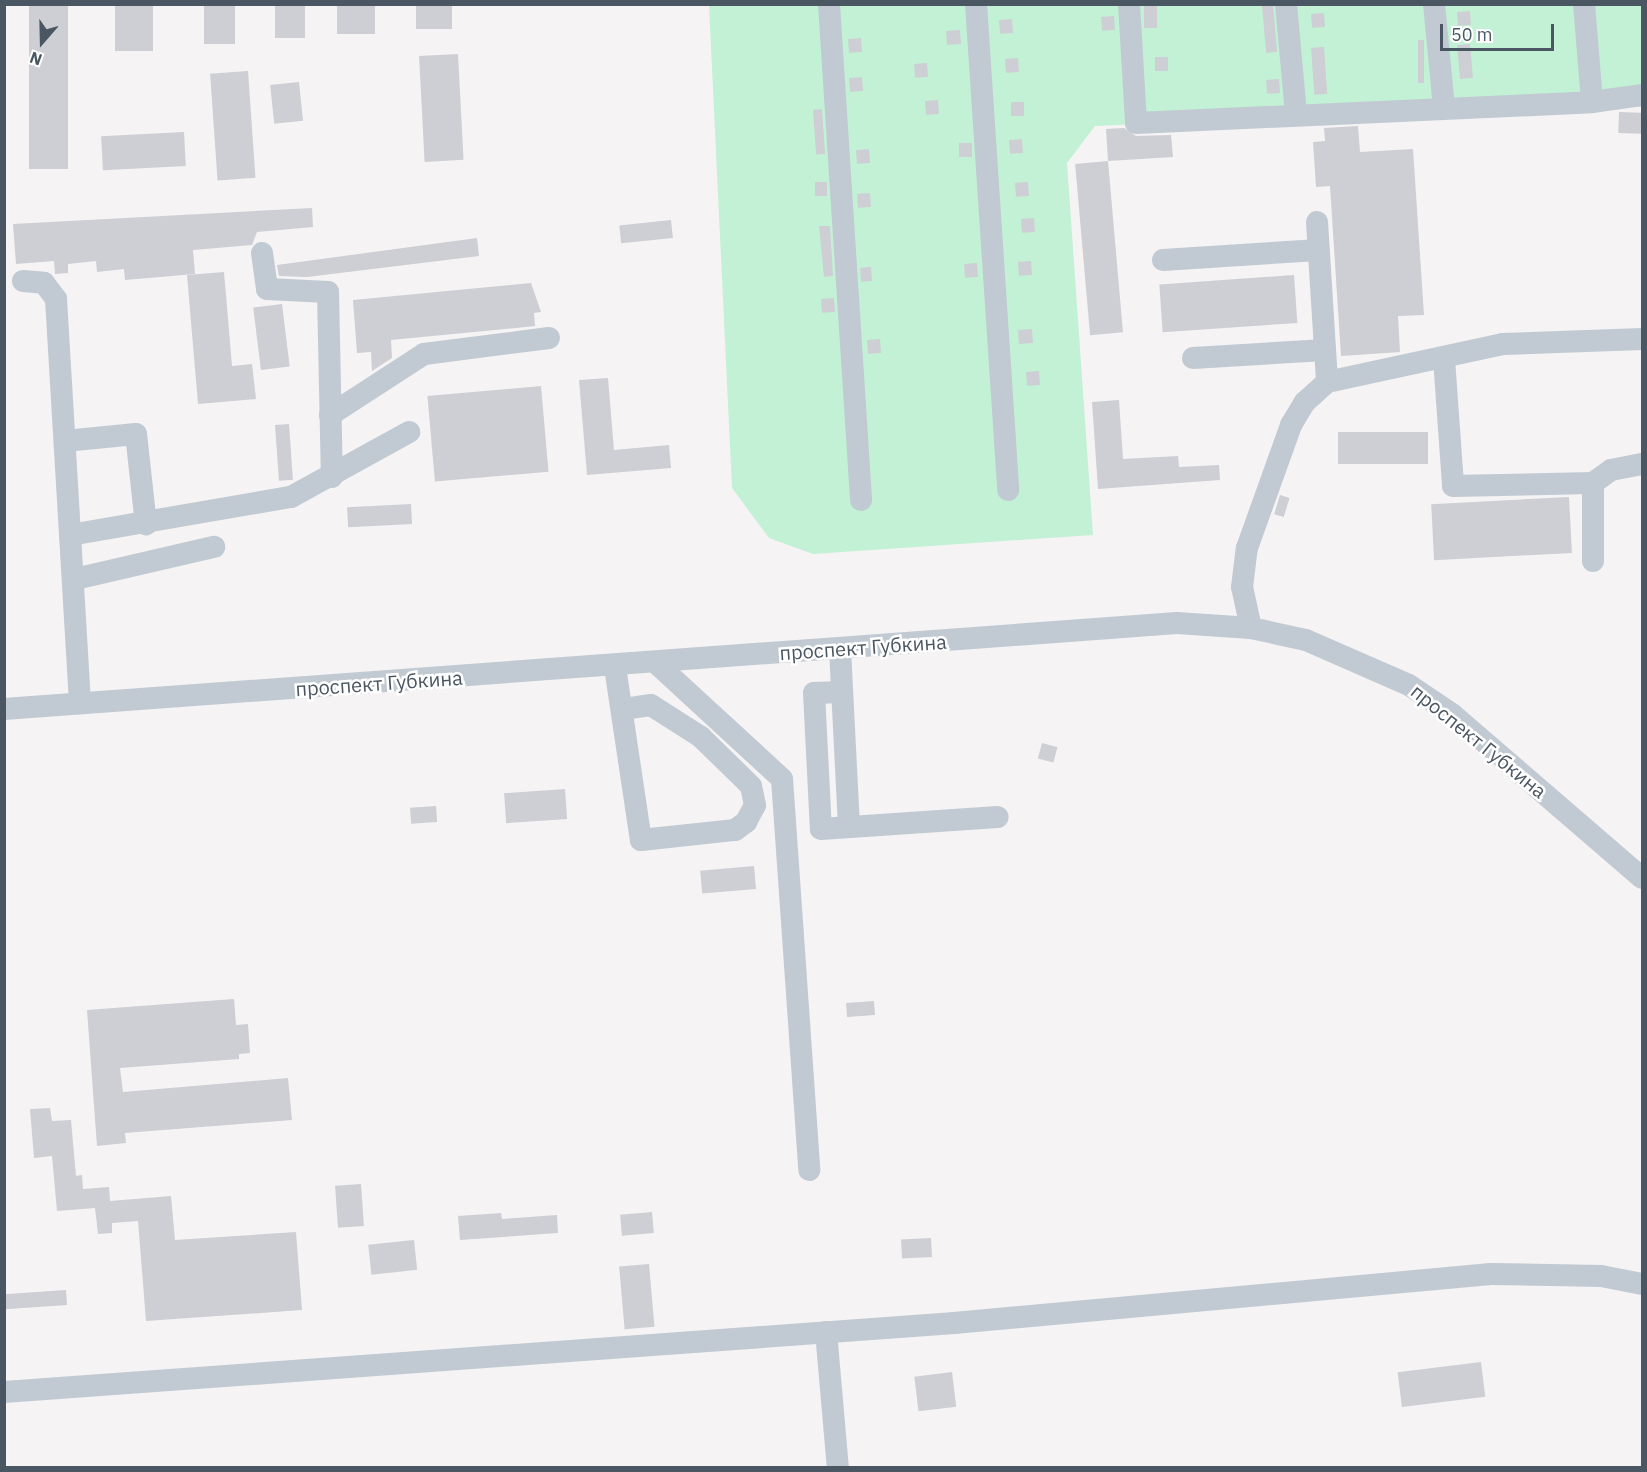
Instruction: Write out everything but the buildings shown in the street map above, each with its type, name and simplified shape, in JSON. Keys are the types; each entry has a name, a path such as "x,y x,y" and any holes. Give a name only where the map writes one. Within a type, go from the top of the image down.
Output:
{"street":[{"path":"829,4 861,500"},
{"path":"976,4 1008,489"},
{"path":"1129,4 1136,123 1444,107 1592,102 1642,95"},
{"path":"1286,4 1296,114"},
{"path":"1434,4 1444,107"},
{"path":"1584,4 1592,102"},
{"path":"1317,222 1327,382"},
{"path":"1163,260 1319,250"},
{"path":"262,253 267,289 327,292 332,477"},
{"path":"23,281 44,283 56,299 70,535 75,579 80,703"},
{"path":"330,415 424,354 549,338"},
{"path":"1251,628 1242,587 1247,548 1291,425 1305,402 1327,382 1444,359 1503,344 1642,339"},
{"path":"1193,358 1325,350"},
{"path":"1444,359 1453,486 1593,483 1611,470 1642,464"},
{"path":"70,535 146,524 291,497 332,477 409,432"},
{"path":"65,441 136,434 146,524"},
{"path":"1593,483 1593,561"},
{"path":"75,579 214,547"},
{"name":"проспект Губкина","path":"4,709 615,667 1177,623 1251,628 1306,640 1409,685 1452,714 1642,878"},
{"path":"840,649 842,692 814,693 821,829 998,817"},
{"path":"656,663 782,779 809,1170"},
{"path":"615,667 641,840 735,830 746,822 754,805 751,786 701,737 651,705 622,708"},
{"path":"4,1392 826,1332 1491,1274 1601,1276 1642,1284"},
{"path":"826,1332 838,1467"}],"green space":[{"path":"709,5 1642,5 1642,107 1598,104 1095,126 1067,163 1093,535 813,554 769,538 732,488"}]}
